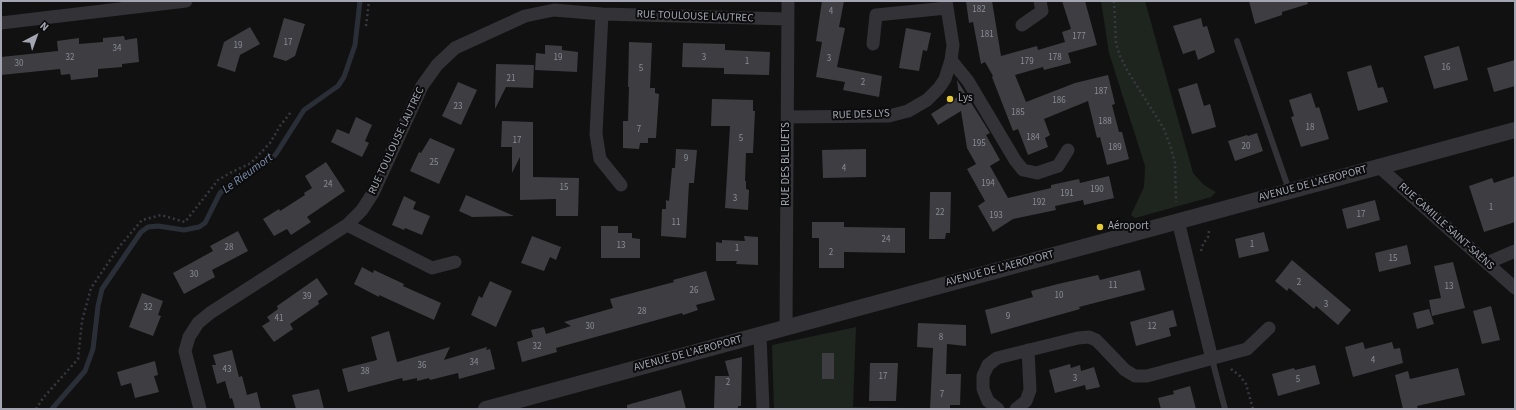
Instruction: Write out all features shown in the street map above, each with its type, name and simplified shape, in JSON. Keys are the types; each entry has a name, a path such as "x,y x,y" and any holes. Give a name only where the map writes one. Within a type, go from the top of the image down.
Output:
{"street":[{"path":"1,23 186,1"},
{"name":"RUE DES BLEUETS","path":"786,328 788,1"},
{"path":"1022,25 1042,11 1040,1"},
{"name":"RUE TOULOUSE LAUTREC","path":"200,409 185,351 189,337 198,323 210,313 347,225 362,210 373,193 422,86 437,65 455,48 525,16 555,5 602,14 788,19"},
{"name":"RUE DES LYS","path":"788,117 889,116 908,111 927,100 939,88 945,79 952,60 953,45 946,5 876,15 873,44"},
{"path":"602,14 596,134 600,159 621,185"},
{"path":"952,60 968,81 1015,160 1023,170 1037,173 1058,166 1068,150"},
{"name":"AVENUE DE L'AEROPORT","path":"486,409 1289,190 1515,130"},
{"name":"RUE CAMILLE SAINT-SAËNS","path":"1378,166 1515,288"},
{"path":"1178,221 1219,357"},
{"path":"347,225 432,268 455,262"},
{"path":"1487,263 1515,251"},
{"path":"998,409 988,401 983,389 983,376 988,365 997,358 1078,338 1089,337 1096,340 1125,370 1135,376 1147,376 1247,349 1269,328"},
{"path":"760,334 763,409"},
{"path":"1016,409 1026,401 1030,390 1028,350"}],"lane":[{"path":"1237,41 1289,190"},
{"path":"1219,357 1224,409"}],"path":[{"path":"366,26 369,1"},
{"path":"1114,1 1116,43 1120,56 1127,70 1164,128 1171,148 1175,163 1176,202"},
{"path":"36,409 43,398 78,360 82,321 91,288 118,247 142,220 161,215 185,222 218,180 230,172 251,163 270,143 280,126 291,112"},
{"path":"1202,258 1201,252 1203,244 1208,237 1208,231"},
{"path":"1219,357 1227,366 1240,376 1246,384 1252,409"}],"shaded area":[{"path":"1101,1 1145,1 1193,173 1204,185 1216,192 1211,197 1135,218 1131,215 1144,187 1145,166 1109,53"},
{"path":"856,327 853,407 909,409 774,409 772,345"}],"building":[{"path":"822,1 844,1 839,27 845,28 837,67 882,76 879,97 843,90 845,82 816,77 822,42 816,41"},
{"path":"966,1 992,1 1001,56 1037,46 1038,50 1065,42 1062,32 1071,29 1062,1 1085,1 1097,45 1068,53 1071,63 1044,70 1043,67 1015,75 1026,102 1075,83 1108,75 1115,104 1112,105 1119,132 1122,132 1129,159 1107,165 1100,137 1097,138 1088,101 1044,119 1050,135 1045,138 1048,147 1028,155 1018,129 1013,131 992,77 993,76 985,62 981,64 973,22 969,23"},
{"path":"1249,1 1307,1 1308,4 1282,12 1282,15 1255,24"},
{"path":"284,18 305,24 295,56 286,61 273,57"},
{"path":"1201,18 1203,27 1207,26 1215,52 1198,60 1195,50 1183,54 1173,26"},
{"path":"250,27 260,44 240,55 235,72 217,66 224,42"},
{"path":"906,28 931,33 927,51 923,50 919,71 899,68"},
{"path":"124,36 125,40 137,38 139,62 122,64 122,67 98,69 98,77 71,80 70,74 61,75 60,69 1,75 1,57 58,51 57,41 79,38 79,44 103,42 103,38"},
{"path":"629,42 652,43 650,88 655,88 655,93 659,94 656,138 648,138 648,143 640,143 639,149 623,148 623,121 628,121"},
{"path":"683,43 725,44 725,50 770,52 769,75 724,74 724,68 682,67"},
{"path":"545,45 562,46 562,50 578,52 577,72 535,70 536,53 545,54"},
{"path":"1459,46 1468,80 1434,89 1424,56"},
{"path":"1515,60 1515,86 1494,92 1487,68"},
{"path":"496,64 534,65 533,88 506,87 495,109"},
{"path":"1371,65 1378,88 1383,87 1388,102 1358,111 1347,72"},
{"path":"957,80 990,133 986,135 1000,160 990,166 1008,198 1051,188 1051,185 1079,179 1080,183 1109,176 1114,198 1084,205 1083,200 1055,206 1056,210 1013,219 993,232 978,206 985,201 967,169 976,164 967,148 961,111 938,125 931,114 959,96"},
{"path":"458,82 477,90 461,125 442,116"},
{"path":"1197,83 1204,106 1210,104 1216,127 1192,134 1178,89"},
{"path":"1311,93 1316,108 1319,107 1329,139 1301,147 1291,117 1294,116 1289,100"},
{"path":"712,99 753,100 753,111 755,111 753,153 746,153 745,181 746,189 749,190 748,210 725,208 730,126 711,126"},
{"path":"356,117 372,125 365,141 369,143 362,157 331,142 337,129 349,134"},
{"path":"502,121 533,122 533,177 579,178 578,216 556,216 556,199 520,200 520,157 512,173 512,147 501,147"},
{"path":"1257,133 1263,151 1235,161 1228,141"},
{"path":"430,138 455,149 439,184 410,171 419,152 421,153"},
{"path":"676,149 697,150 694,183 689,183 686,238 661,236 662,209 666,209 666,200 669,201 672,168 675,168"},
{"path":"866,149 866,177 823,178 822,150"},
{"path":"326,162 345,191 307,217 311,222 291,235 287,229 274,236 263,219 279,209 280,211 305,195 304,193 312,188 305,176"},
{"path":"1515,176 1515,222 1484,232 1469,186 1492,178 1494,183"},
{"path":"930,192 951,192 950,233 946,233 945,239 929,239"},
{"path":"466,195 514,216 472,217 459,211"},
{"path":"404,196 416,202 413,209 430,216 422,235 405,228 404,230 392,225"},
{"path":"1375,200 1380,220 1347,229 1342,209"},
{"path":"812,222 844,222 844,227 905,228 905,253 844,252 844,268 819,268 819,238 812,238"},
{"path":"601,226 618,226 618,233 632,233 632,238 640,239 640,258 601,258"},
{"path":"238,231 248,251 212,270 215,277 184,294 173,273 213,251 210,246"},
{"path":"1264,232 1269,251 1239,258 1235,239"},
{"path":"532,236 561,247 556,260 550,257 544,271 521,263"},
{"path":"744,236 758,237 758,265 736,264 737,261 716,261 716,242 722,243 722,240 745,241"},
{"path":"1407,245 1411,264 1379,272 1375,253"},
{"path":"1292,260 1351,310 1338,325 1316,306 1314,309 1289,288 1287,291 1275,281"},
{"path":"1453,262 1465,308 1432,316 1429,300 1441,298 1434,266"},
{"path":"362,267 373,273 374,270 404,284 403,286 441,303 434,320 379,295 379,297 354,284"},
{"path":"1140,270 1145,290 1079,307 1080,309 991,334 985,310 1033,297 1031,291 1058,284 1098,275 1100,280"},
{"path":"706,271 715,300 696,305 698,310 683,315 682,313 556,348 557,352 522,362 517,342 533,337 531,330 544,327 546,334 571,326 564,322 613,308 610,299 674,282 673,280"},
{"path":"317,278 328,294 318,301 319,304 290,324 293,329 274,342 262,326 270,321 267,317 278,309 277,306"},
{"path":"490,281 512,291 496,327 471,315 479,296 482,298"},
{"path":"142,293 163,301 158,315 161,316 153,336 129,327"},
{"path":"1491,306 1500,340 1482,344 1473,311"},
{"path":"1429,309 1434,324 1417,329 1413,313"},
{"path":"1173,310 1177,326 1169,328 1171,336 1136,346 1130,322"},
{"path":"918,323 966,325 966,346 947,344 946,374 961,374 960,405 950,405 950,409 930,409 933,348 917,347"},
{"path":"389,331 397,362 450,347 444,360 487,347 486,350 490,349 495,369 459,379 458,373 430,380 429,378 417,381 417,378 403,381 402,378 348,392 342,369 377,360 371,337"},
{"path":"1363,342 1365,349 1392,342 1394,349 1400,348 1403,363 1353,377 1345,347"},
{"path":"232,350 239,377 242,376 247,395 257,392 261,409 235,409 232,398 230,399 225,381 217,384 212,365 216,365 213,355"},
{"path":"822,353 834,353 834,379 822,379"},
{"path":"742,357 741,406 738,406 738,408 714,408 715,376 729,376 725,361"},
{"path":"155,361 158,375 154,376 159,392 135,398 131,383 121,386 117,372"},
{"path":"870,363 898,363 896,401 869,401"},
{"path":"1070,364 1071,368 1080,365 1081,371 1094,367 1100,387 1086,390 1085,385 1055,393 1049,370"},
{"path":"1315,365 1320,384 1278,396 1272,374 1294,368 1295,370"},
{"path":"1458,368 1465,395 1417,406 1418,409 1403,409 1395,375 1408,371 1410,379"},
{"path":"1190,386 1196,409 1161,409 1158,398 1174,394 1173,391"},
{"path":"319,389 324,409 296,409 292,395"},
{"path":"681,390 686,409 627,409 627,405"}],"waterway":[{"name":"Le Rieumort","path":"52,409 85,371 93,349 98,306 102,289 141,232 148,227 158,226 184,230 199,227 205,223 220,193 268,162 276,154 304,110 338,86 344,77 355,45 360,1"}],"place":[{"name":"Lys","path":"950,99"},
{"name":"Aéroport","path":"1100,227"}]}
